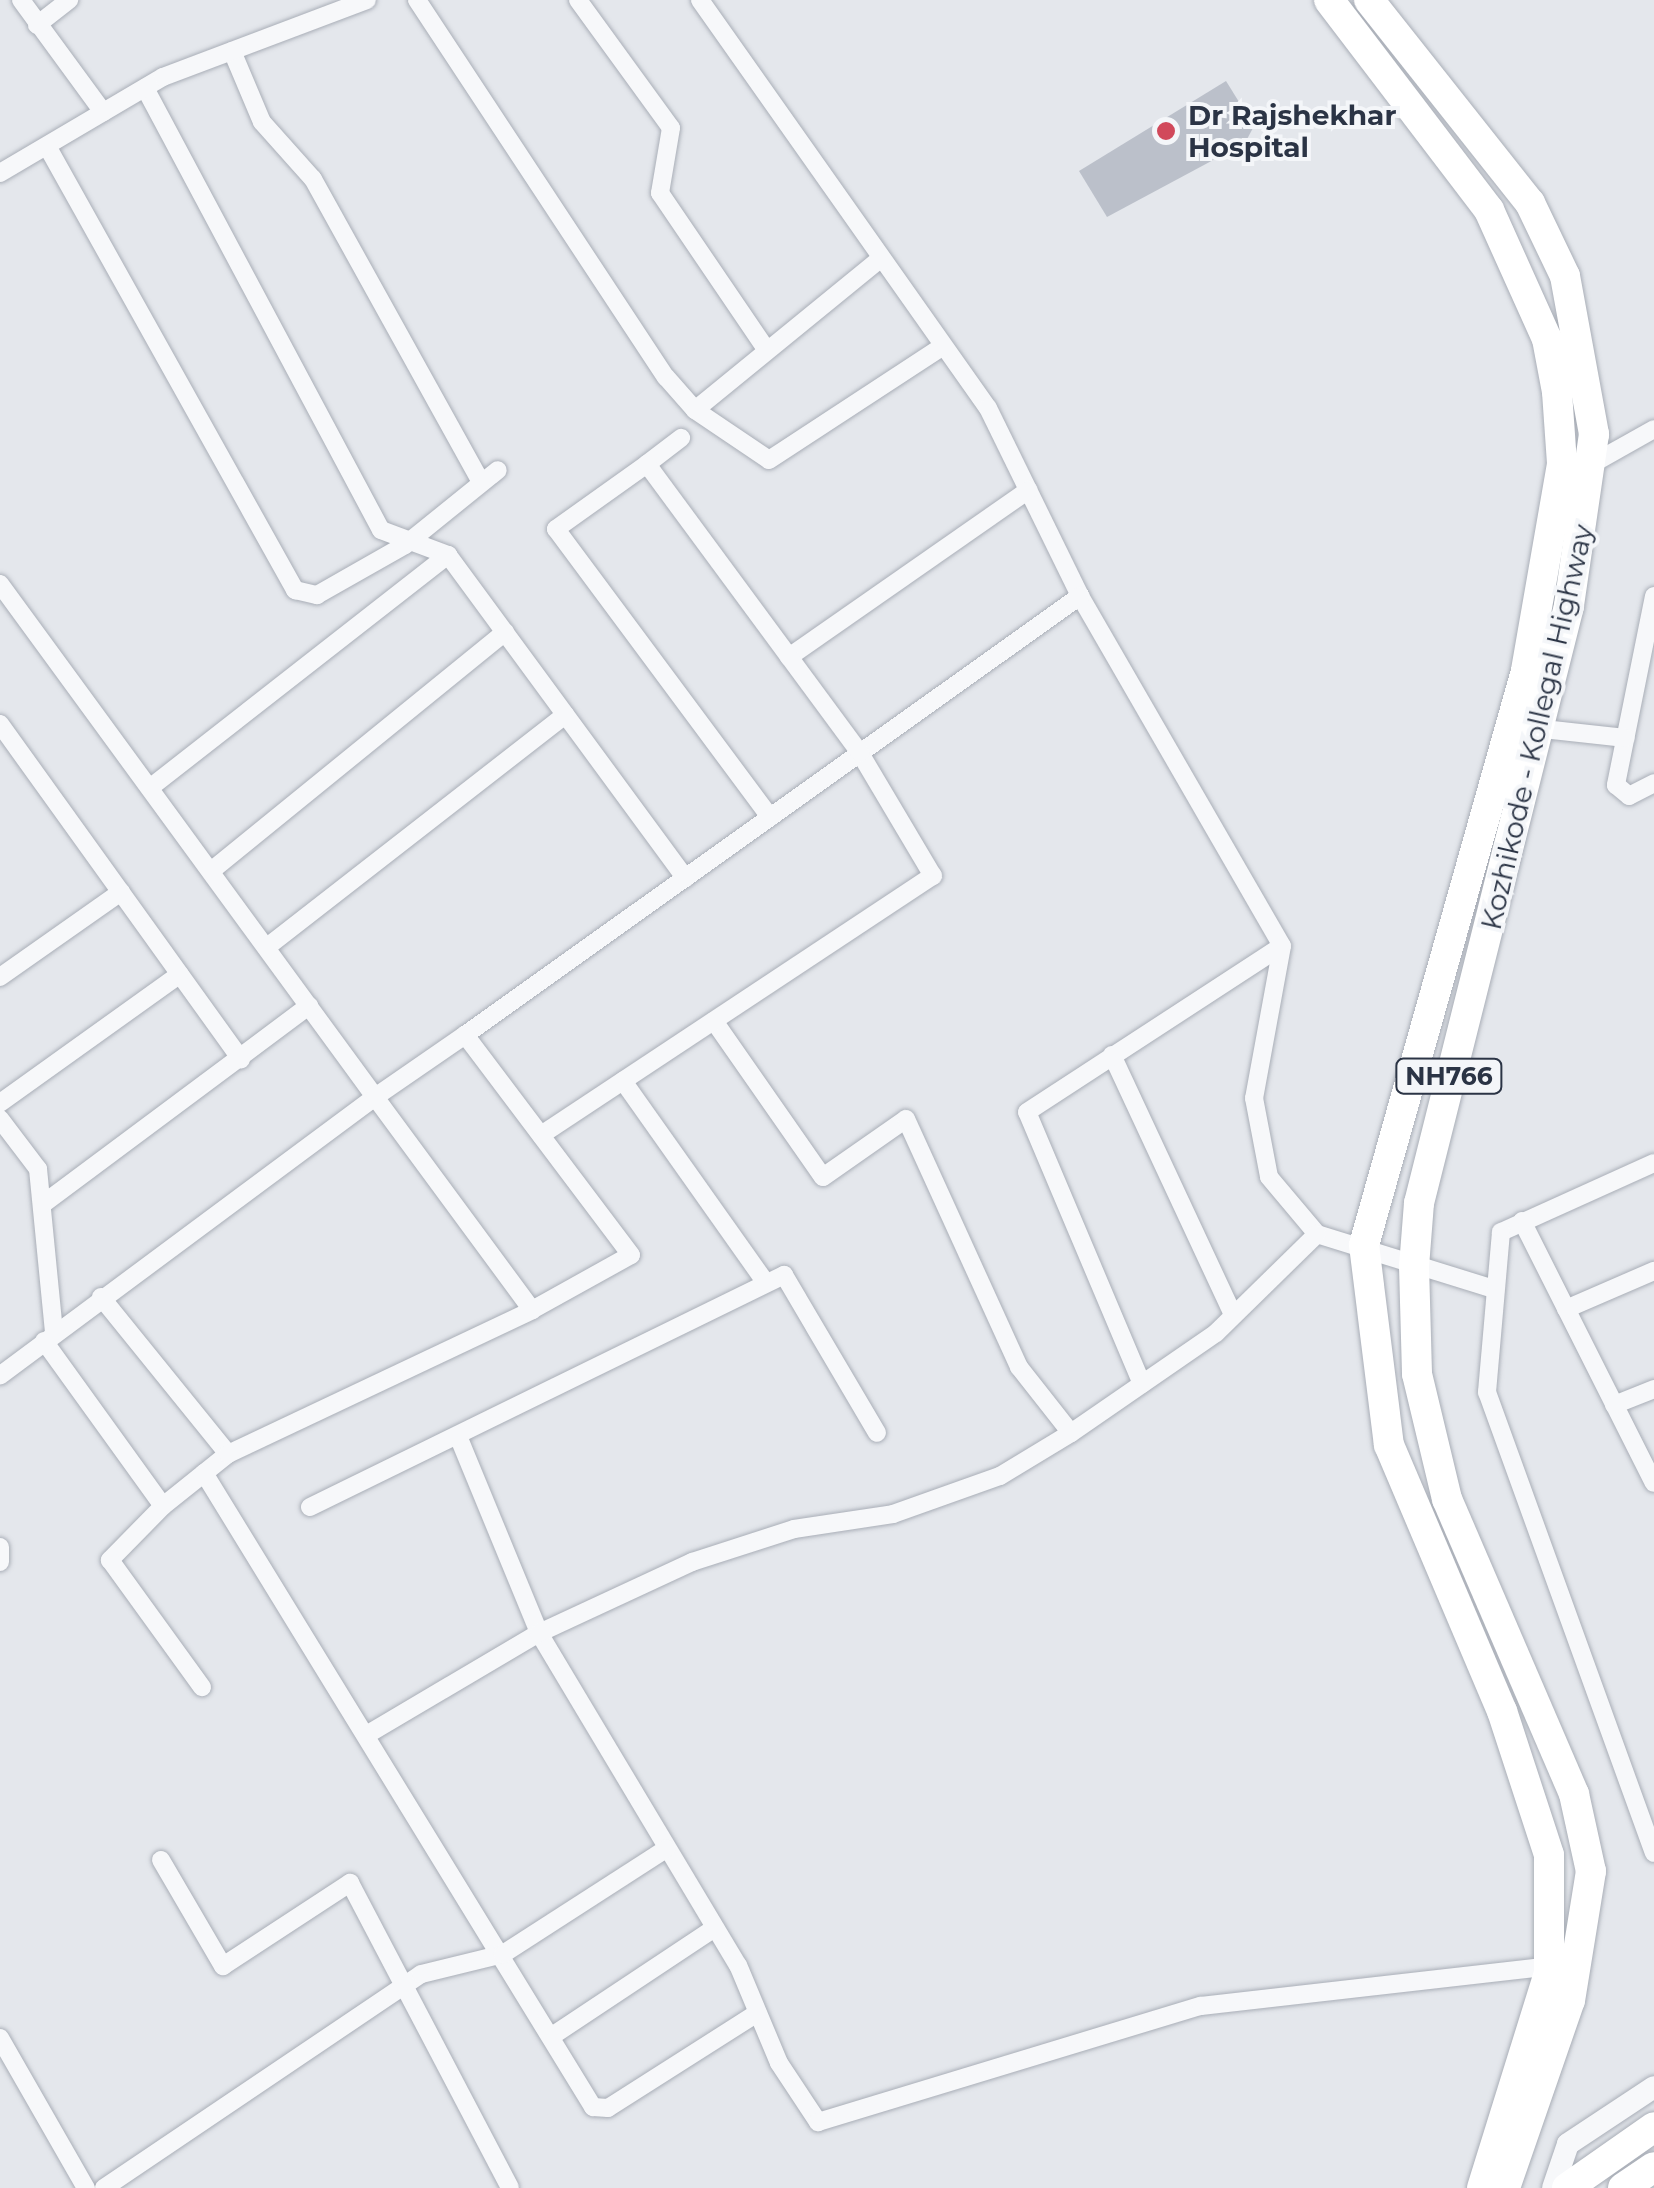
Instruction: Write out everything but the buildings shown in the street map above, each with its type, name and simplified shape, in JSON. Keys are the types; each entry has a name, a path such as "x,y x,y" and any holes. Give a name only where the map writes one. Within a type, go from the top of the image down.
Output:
{"highway":[{"name":"Kozhikode - Kollegal Highway","path":"1329,0 1450,152 1521,271 1550,357 1562,464 1503,767 1364,1245 1389,1446 1534,1796 1556,1910 1550,1966 1482,2188"},
{"name":"Kozhikode - Kollegal Highway","path":"1369,0 1488,143 1566,276 1586,355 1592,464 1543,729 1451,1069 1414,1266 1418,1374 1447,1500 1574,1794 1591,1871 1570,2000 1505,2188"},
{"path":"1568,2188 1654,2127"},
{"path":"1623,2188 1654,2167"}],"street":[{"path":"21,0 103,112"},
{"path":"37,24 69,0"},
{"path":"0,173 145,88 232,50 367,0"},
{"path":"417,0 695,410 769,460 942,347"},
{"path":"578,0 671,128 660,193 766,349"},
{"path":"700,0 878,261 988,408 1080,596 1282,946 1254,1098 1269,1177 1317,1234 1364,1245 1414,1266 1494,1289"},
{"path":"232,50 262,122 313,179 481,482"},
{"path":"145,88 381,530 405,545 448,556 686,878"},
{"path":"47,146 286,582 317,595 405,545 498,470"},
{"path":"695,410 878,261"},
{"path":"1592,464 1654,429"},
{"path":"680,438 556,528 770,817"},
{"path":"540,1135 933,876 860,753 647,464"},
{"path":"789,657 1028,490"},
{"path":"151,787 448,556"},
{"path":"0,584 532,1310"},
{"path":"0,1375 375,1097 1080,596"},
{"path":"1654,599 1616,786 1628,796 1654,783"},
{"path":"211,870 505,632"},
{"path":"266,947 566,714"},
{"path":"0,724 241,1059"},
{"path":"1543,729 1626,738"},
{"path":"0,977 121,892"},
{"path":"1142,1384 1028,1119 1031,1105 1282,946"},
{"path":"0,1103 180,974"},
{"path":"44,1204 309,1006"},
{"path":"714,1020 823,1177 906,1119 1018,1366 1072,1432"},
{"path":"202,1686 110,1560 163,1506 228,1454 532,1310 632,1254 465,1035"},
{"path":"1112,1055 1233,1315"},
{"path":"623,1080 766,1283"},
{"path":"0,1119 38,1170 44,1204 49,1337 163,1506"},
{"path":"1654,1163 1501,1232 1488,1392 1506,1463 1654,1854"},
{"path":"1522,1221 1654,1484"},
{"path":"368,1734 539,1633 692,1562 794,1529 892,1514 1000,1476 1142,1384 1233,1315 1317,1234"},
{"path":"1566,1309 1654,1271"},
{"path":"310,1507 766,1283 792,1279 877,1433"},
{"path":"101,1297 228,1454"},
{"path":"1614,1405 1654,1389"},
{"path":"458,1436 539,1633 713,1929 754,2014 818,2122 1201,2006 1550,1966"},
{"path":"204,1473 599,2111 754,2014"},
{"path":"0,1548 0,1562"},
{"path":"104,2188 404,1986 503,1954 666,1849"},
{"path":"160,1860 222,1966 350,1882 510,2188"},
{"path":"552,2036 713,1929"},
{"path":"0,2038 86,2188"},
{"path":"1553,2188 1568,2144 1654,2086"}],"place":[{"name":"Dr Rajshekhar Hospital","path":"1166,131"}]}
